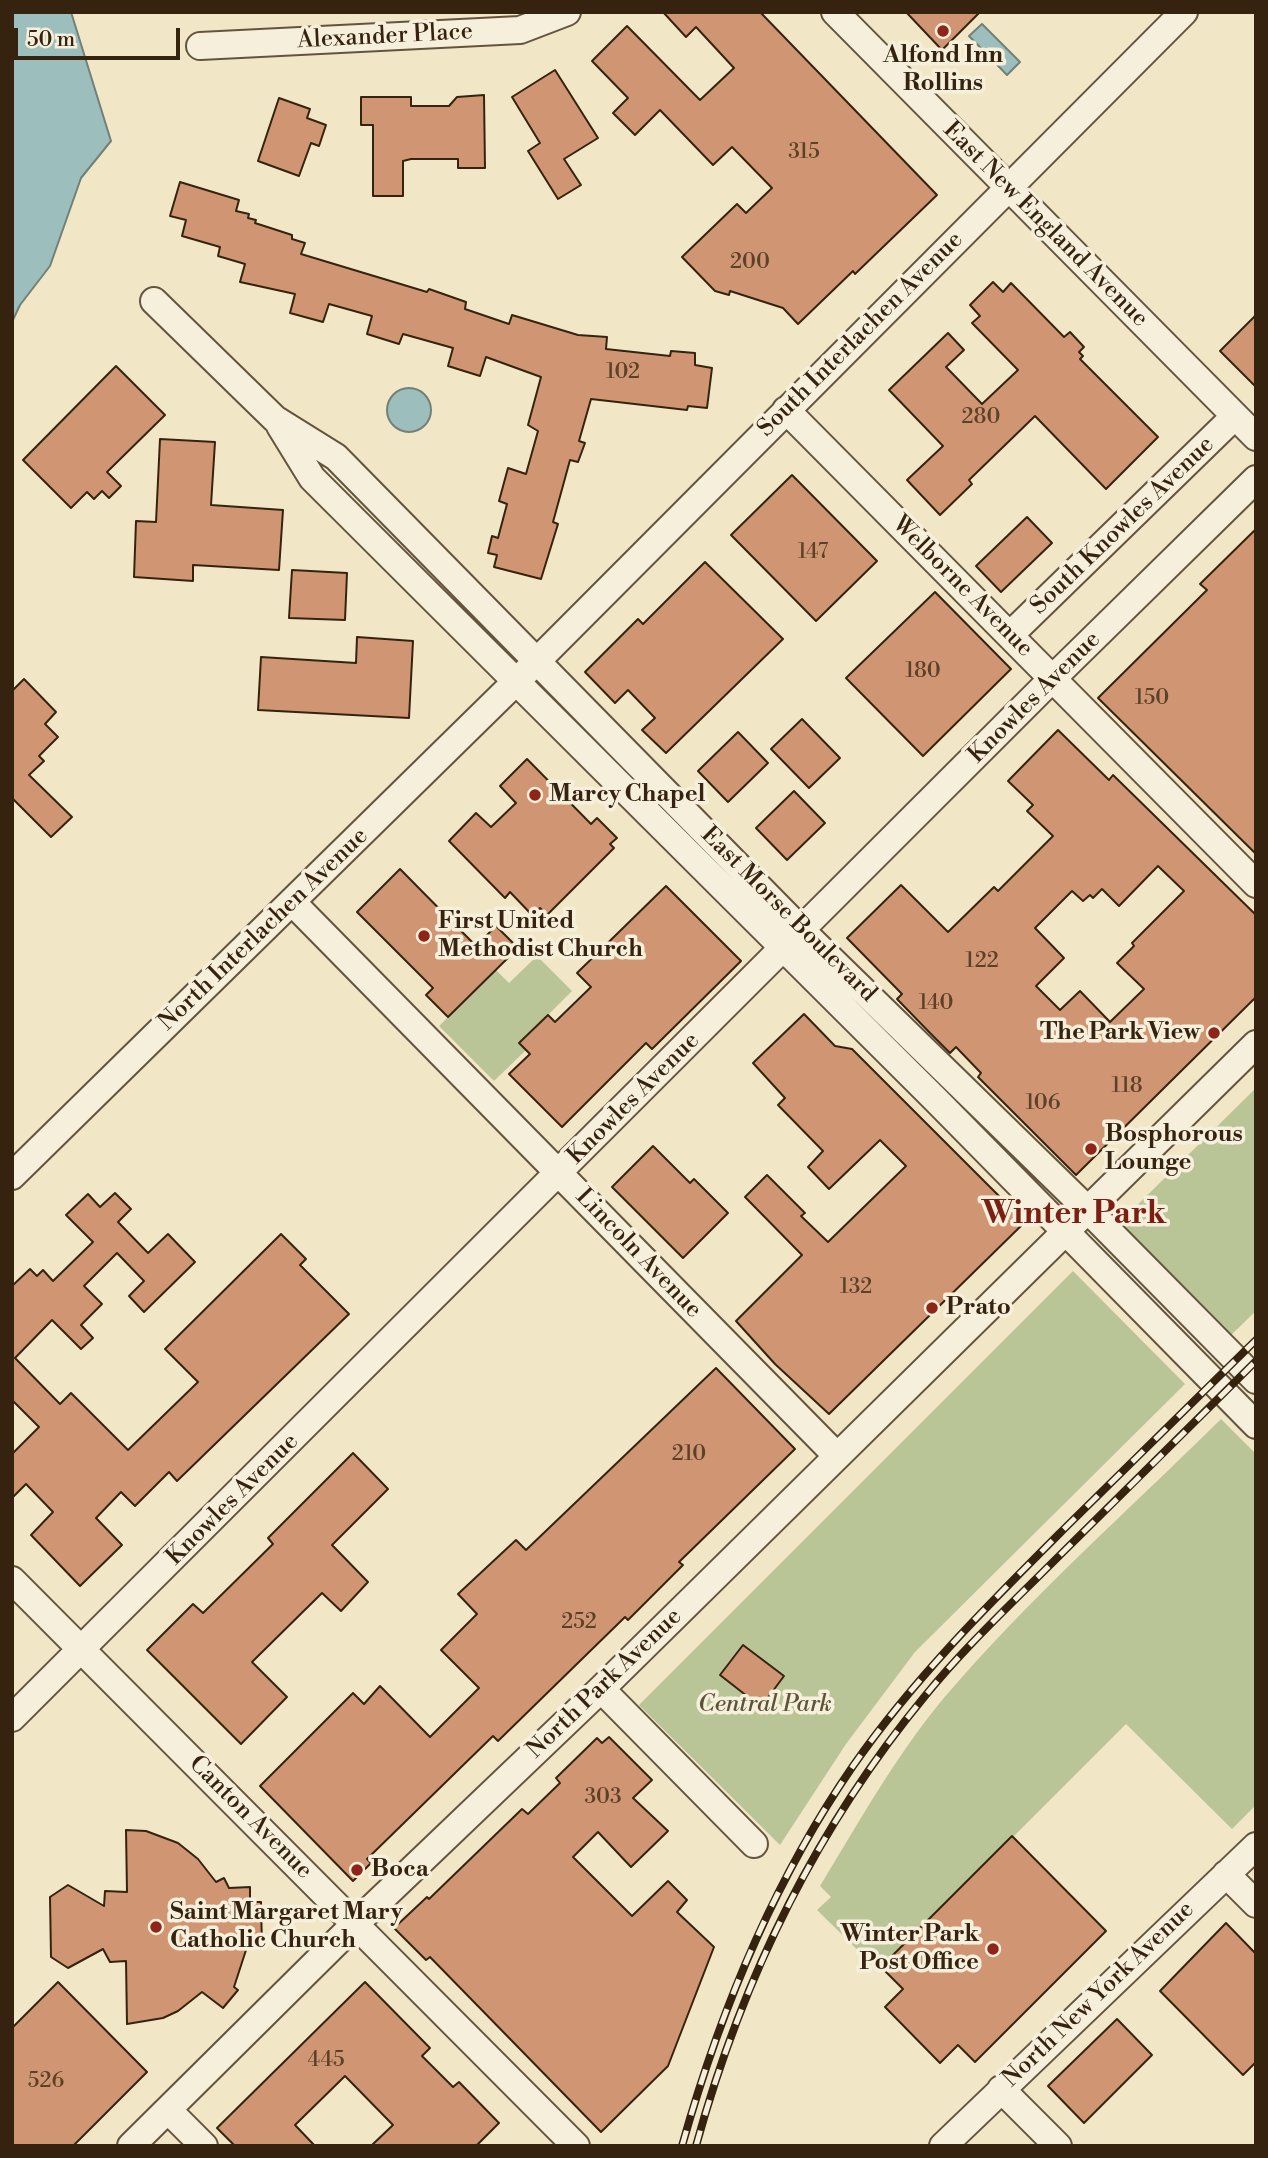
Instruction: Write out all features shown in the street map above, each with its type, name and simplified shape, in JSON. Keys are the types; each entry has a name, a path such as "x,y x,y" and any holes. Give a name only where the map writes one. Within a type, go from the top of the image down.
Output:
{"street":[{"name":"Alexander Place","path":"200,46 520,30 567,12"},
{"name":"East New England Avenue","path":"835,12 1256,437"},
{"name":"South Interlachen Avenue","path":"516,682 1184,12"},
{"name":"East Morse Boulevard","path":"154,301 275,419 335,457 538,660 801,930 945,1091"},
{"name":"Welborne Avenue","path":"786,410 1256,884"},
{"name":"South Knowles Avenue","path":"1010,635 1236,416"},
{"name":"East Morse Boulevard","path":"275,419 312,478 783,948 945,1091 1077,1221"},
{"name":"Knowles Avenue","path":"12,1718 1053,678 1256,479"},
{"name":"North Interlachen Avenue","path":"12,1176 516,682"},
{"name":"Lincoln Avenue","path":"292,902 837,1456"},
{"name":"North Park Avenue","path":"131,2146 355,1924 601,1689 1256,1044"},
{"path":"1077,1221 1256,1380"},
{"path":"1077,1221 1256,1425"},
{"name":"Canton Avenue","path":"12,1580 576,2146"},
{"path":"601,1689 754,1844"},
{"name":"North New York Avenue","path":"943,2146 1256,1846"},
{"path":"1226,1874 1256,1904"},
{"path":"1001,2089 1058,2146"},
{"path":"168,2110 204,2146"}],"green space":[{"path":"537,956 572,991 520,1043 526,1050 494,1081 439,1026 496,970 509,983"},
{"path":"1256,1088 1256,1311 1230,1336 1117,1225"},
{"name":"Central Park","path":"1073,1271 1185,1384 915,1652 846,1744 780,1845 639,1705"},
{"path":"1221,1419 1256,1454 1256,1805 1232,1829 1126,1724 879,1971 817,1910 831,1897 820,1886 863,1814 926,1721 976,1662 1044,1591"}],"water":[{"path":"12,12 71,12 111,141 81,178 50,266 20,305 12,322"},
{"path":"982,24 1020,62 1007,75 969,36"},
{"path":"409,388 418,389 425,394 430,401 430,419 425,426 418,431 409,432 400,431 393,426 388,419 387,410 388,401 393,394 400,389"}],"building":[{"path":"663,12 760,12 937,195 855,274 853,271 798,324 783,308 730,291 729,295 715,291 682,257 737,204 746,213 772,188 732,147 713,165 660,110 635,135 613,113 628,98 592,61 627,26 700,100 734,68 696,27 686,37"},
{"name":"Alfond Inn Rollins","path":"906,12 980,12 942,50"},
{"path":"555,70 598,138 564,159 581,185 558,199 528,151 540,143 512,97"},
{"path":"484,95 485,168 458,168 458,159 403,161 403,196 373,196 373,125 361,125 361,97 411,97 411,106 449,106 457,97"},
{"path":"279,98 310,109 307,118 326,125 319,146 311,143 299,176 258,161"},
{"path":"180,182 239,200 236,211 249,214 248,218 256,220 255,223 292,235 292,239 305,243 301,254 427,292 429,289 466,302 465,309 509,324 512,315 578,335 607,337 606,349 670,356 671,351 695,353 695,365 712,368 707,408 688,406 687,410 591,399 579,441 585,443 578,462 570,460 553,522 558,524 541,579 494,567 497,555 488,553 492,536 498,538 507,504 499,501 508,468 526,474 538,431 528,425 541,377 486,357 480,376 448,366 453,348 403,334 399,344 367,334 372,316 329,304 323,322 290,313 295,294 240,282 245,264 218,256 220,247 182,236 186,220 170,216"},
{"path":"993,282 1003,292 1011,283 1064,337 1070,332 1084,347 1079,352 1083,356 1080,359 1158,437 1106,489 1035,416 969,480 972,484 940,515 907,480 943,446 889,390 948,333 964,350 946,367 982,404 1018,370 972,323 980,316 970,305"},
{"path":"1256,315 1256,387 1220,351"},
{"path":"116,366 165,415 107,472 121,486 109,498 102,491 94,499 87,492 71,508 23,460"},
{"path":"160,439 215,442 211,505 283,510 279,570 193,565 193,581 134,577 136,521 156,522"},
{"path":"792,475 877,561 816,621 731,535"},
{"path":"1027,517 1052,543 1001,592 976,566"},
{"path":"1256,529 1256,854 1098,698 1207,590 1200,584"},
{"path":"705,562 783,639 666,753 642,730 655,718 628,690 615,703 585,672 638,619 643,624"},
{"path":"292,570 347,573 345,620 289,618"},
{"path":"935,592 1011,669 923,756 846,678"},
{"path":"357,637 413,641 409,718 258,710 261,657 356,663"},
{"path":"24,679 56,712 45,724 58,737 39,756 44,761 29,775 72,817 51,837 12,798 12,691"},
{"path":"802,719 840,758 809,788 771,749"},
{"path":"1058,730 1109,780 1113,775 1256,915 1256,997 1076,1175 978,1077 981,1073 956,1047 950,1053 897,999 902,994 847,938 901,885 948,932 994,887 998,891 1053,836 1027,811 1033,805 1008,781","holes":["1158,866 1184,891 1132,943 1134,946 1117,963 1144,989 1110,1022 1080,991 1060,1010 1036,986 1064,958 1035,928 1072,891 1083,901 1090,895 1093,898 1102,889 1119,906"]},
{"path":"738,732 768,763 728,802 698,771"},
{"path":"527,759 591,824 597,818 617,838 610,844 614,848 547,915 540,908 532,915 510,892 505,898 449,841 476,813 491,827 516,803 500,786"},
{"path":"794,791 825,823 787,860 756,828"},
{"name":"First United Methodist Church","path":"400,869 476,946 496,926 518,948 448,1017 426,995 433,988 357,912"},
{"path":"666,886 741,961 652,1049 646,1043 562,1127 509,1074 530,1054 519,1043 548,1015 555,1022 591,987 577,973"},
{"path":"804,1014 835,1046 852,1049 1025,1222 829,1414 775,1364 736,1321 802,1255 745,1197 767,1175 805,1213 801,1216 828,1242 906,1166 880,1140 829,1189 808,1167 823,1151 778,1105 785,1098 753,1063"},
{"path":"653,1146 690,1183 694,1179 728,1213 683,1258 612,1187"},
{"path":"115,1193 131,1209 118,1222 148,1253 168,1234 195,1262 144,1312 129,1296 144,1281 117,1253 84,1286 102,1304 81,1325 93,1338 81,1349 52,1320 15,1358 60,1404 71,1393 128,1450 198,1382 165,1349 281,1234 306,1259 300,1265 349,1314 177,1481 169,1472 135,1506 121,1492 96,1518 122,1545 80,1586 31,1535 53,1512 26,1484 12,1498 12,1454 39,1427 12,1400 12,1286 30,1269 37,1276 43,1270 53,1281 93,1242 66,1215 88,1194 100,1207"},
{"path":"716,1368 795,1449 679,1562 683,1565 628,1620 625,1617 498,1741 493,1736 367,1859 371,1863 353,1881 260,1786 353,1693 364,1704 380,1686 430,1737 479,1688 441,1650 477,1614 458,1594 516,1540 526,1550"},
{"path":"353,1453 388,1489 332,1545 368,1582 341,1611 322,1593 252,1662 287,1697 241,1744 147,1650 193,1604 203,1613 273,1544 268,1538"},
{"path":"743,1645 784,1676 761,1707 720,1675"},
{"path":"609,1737 652,1780 633,1798 668,1831 631,1867 598,1832 573,1857 632,1916 668,1881 687,1900 677,1912 714,1947 668,2066 601,2132 430,1957 426,1960 394,1928 427,1897 429,1899 522,1809 528,1814 560,1783 556,1778 597,1738 602,1743"},
{"name":"Saint Margaret Mary Catholic Church","path":"126,1830 146,1831 178,1843 198,1859 216,1882 224,1878 229,1888 250,1887 250,1902 261,1902 262,1948 247,1947 234,1987 238,1990 223,2008 202,1992 178,2011 163,2018 127,2024 126,1961 110,1962 103,1949 68,1968 51,1957 50,1897 68,1885 104,1906 105,1891 127,1892"},
{"name":"Winter Park Post Office","path":"1012,1836 1106,1931 975,2062 958,2045 940,2063 885,2007 903,1989 881,1967"},
{"path":"1226,1923 1256,1954 1256,2062 1243,2075 1160,1991"},
{"path":"58,1982 147,2072 73,2146 12,2146 12,2028"},
{"path":"365,1982 430,2048 422,2056 453,2087 459,2082 499,2123 476,2146 371,2146 393,2125 345,2076 295,2125 315,2146 235,2146 217,2128"},
{"path":"1117,2019 1152,2055 1084,2123 1048,2086"}],"railway":[{"path":"682,2146 714,2046 752,1949 798,1855 853,1766 902,1702 982,1612 1256,1340"},
{"path":"696,2146 735,2025 786,1909 850,1799 886,1747 925,1696 971,1644 1256,1361"}],"place":[{"name":"Alfond Inn Rollins","path":"943,31"},
{"name":"Marcy Chapel","path":"535,795"},
{"name":"First United Methodist Church","path":"424,936"},
{"name":"The Park View","path":"1214,1033"},
{"name":"Bosphorous Lounge","path":"1091,1149"},
{"name":"Prato","path":"932,1308"},
{"name":"Boca","path":"357,1870"},
{"name":"Saint Margaret Mary Catholic Church","path":"156,1927"},
{"name":"Winter Park Post Office","path":"993,1949"}],"district":[{"name":"Winter Park","path":"1074,1215"}]}
